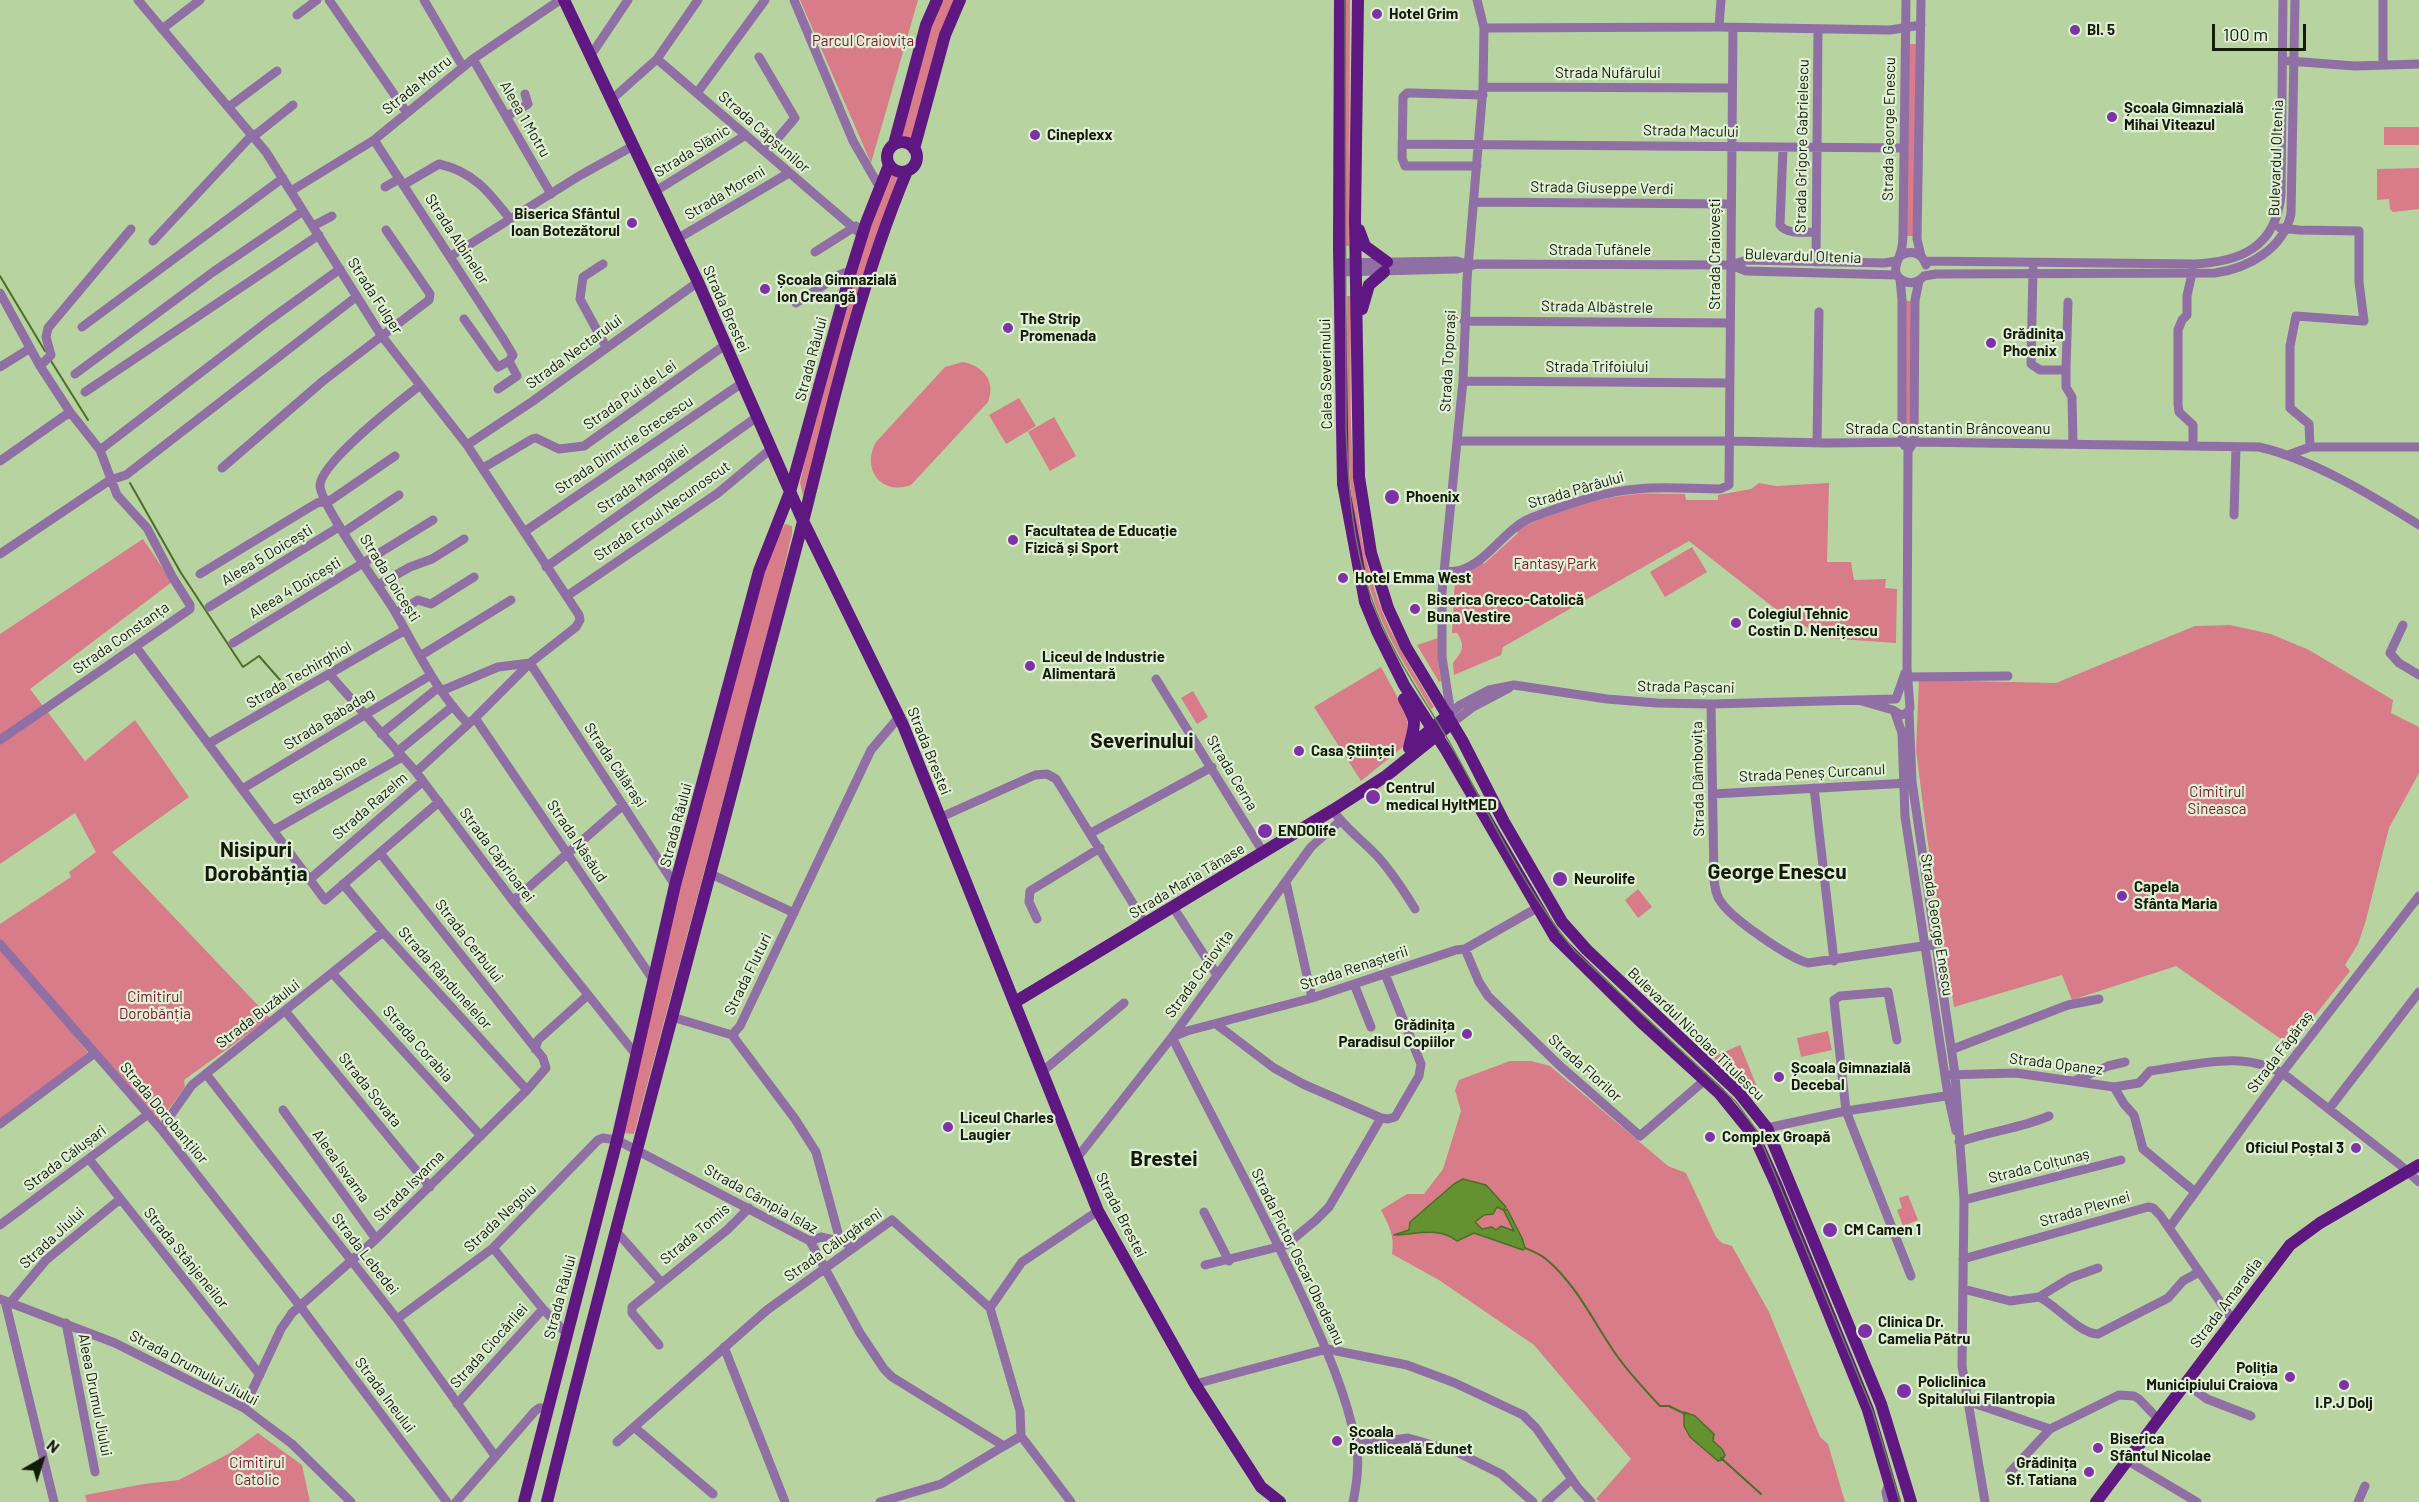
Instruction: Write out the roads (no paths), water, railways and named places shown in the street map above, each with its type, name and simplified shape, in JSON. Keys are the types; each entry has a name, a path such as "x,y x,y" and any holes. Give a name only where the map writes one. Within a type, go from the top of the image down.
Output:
{"main road":[{"name":"Strada Brestei","path":"562,0 591,55 698,282 803,521 899,717 1098,1211 1195,1384 1271,1500"},
{"name":"Strada Râului","path":"524,1502 617,1140 675,885 759,571 790,492 851,271 866,223 889,165 887,152 894,144 936,0"},
{"path":"547,1502 615,1230 711,874 826,429 868,279 894,201 907,171 916,161 914,149 945,35 960,0"},
{"name":"Calea Severinului","path":"1340,0 1339,268 1344,493 1365,602 1386,651 1404,685 1434,732"},
{"name":"Calea Severinului","path":"1358,0 1355,220 1359,477 1371,553 1381,588 1398,631 1450,717"},
{"path":"894,144 904,142 914,149"},
{"path":"889,165 897,171 907,171"},
{"path":"1355,220 1365,246 1385,267 1369,285 1358,319"},
{"path":"795,546 805,540 813,542"},
{"path":"1386,651 1391,676 1415,720 1414,734 1409,748"},
{"name":"Strada Maria Tănase","path":"1015,1002 1333,810 1402,764 1450,717"},
{"name":"Bulevardul Nicolae Titulescu","path":"1450,717 1504,822 1562,922 1587,950 1740,1093 1767,1128 1881,1404 1911,1502"},
{"name":"Strada Maria Tănase","path":"1372,784 1382,771 1409,748 1434,732"},
{"name":"Bulevardul Nicolae Titulescu","path":"1434,732 1555,937 1729,1103 1759,1145 1868,1410 1895,1502"},
{"path":"1372,784 1406,771 1434,752 1441,754 1457,770"},
{"path":"1036,989 1024,1008 1039,1045 1037,1057"},
{"name":"Strada Amaradia","path":"2096,1502 2284,1252 2298,1238 2413,1168"}],"street":[{"path":"141,3 154,0"},
{"path":"162,28 200,0"},
{"path":"297,15 317,0"},
{"path":"330,0 407,112"},
{"path":"424,0 463,67"},
{"name":"Strada Motru","path":"291,191 374,140 473,59 562,0"},
{"path":"591,55 628,0"},
{"path":"611,100 657,59 698,0"},
{"path":"697,93 765,0"},
{"path":"794,0 853,141 880,188"},
{"name":"Strada Toporași","path":"1450,717 1443,657 1443,572 1463,381 1464,321 1483,91 1484,28 1478,0"},
{"path":"1719,27 1720,0"},
{"name":"Strada George Enescu","path":"1898,259 1903,231 1906,0"},
{"name":"Strada George Enescu","path":"1922,0 1917,239 1923,259"},
{"name":"Bulevardul Oltenia","path":"1923,259 2032,263 2194,264 2219,262 2236,257 2255,247 2274,226 2281,196 2283,0"},
{"name":"Bulevardul Oltenia","path":"1921,278 2221,272 2245,265 2267,252 2286,229 2292,203 2295,0"},
{"path":"2383,0 2383,65"},
{"name":"Strada Fulger","path":"141,3 253,135 283,178 381,335 467,445 579,615 580,620 576,627 530,663"},
{"path":"1484,28 1719,27 1818,30 1905,28 1921,25"},
{"name":"Strada Craiovești","path":"1730,480 1730,204 1733,28"},
{"name":"Strada Grigore Gabrielescu","path":"1816,262 1818,30"},
{"path":"759,57 795,118 766,152"},
{"name":"Aleea 1 Motru","path":"473,59 551,194"},
{"name":"Strada Căpșunilor","path":"657,59 862,235"},
{"path":"2283,61 2355,66 2419,64"},
{"path":"230,106 277,71"},
{"name":"Strada Nufărului","path":"1402,144 1403,97 1407,93 1731,88"},
{"path":"507,116 528,104 525,94"},
{"path":"153,241 253,135 292,105"},
{"name":"Strada Slănic","path":"654,192 746,135"},
{"name":"Strada Albinelor","path":"374,140 451,256 511,358"},
{"path":"1402,144 1402,163 1408,168 1477,166"},
{"name":"Strada Macului","path":"1402,144 1903,148"},
{"path":"451,256 633,146"},
{"path":"1783,148 1780,225 1788,231 1816,232"},
{"path":"386,187 439,164 447,165 466,172 486,190 510,219"},
{"name":"Strada Moreni","path":"677,239 789,173"},
{"path":"82,327 283,178"},
{"name":"Strada Giuseppe Verdi","path":"1474,202 1730,204"},
{"path":"75,374 213,272 303,211"},
{"path":"313,226 332,216"},
{"path":"816,252 852,227 866,223"},
{"path":"2274,226 2286,229 2359,231 2359,282 2364,321 2296,316 2290,346 2290,408 2309,424 2310,447"},
{"path":"40,366 51,355 46,337 48,328 131,229"},
{"path":"222,468 323,381 430,298 428,291 386,230"},
{"path":"85,392 319,236"},
{"path":"1898,277 1909,283 1921,278 1923,259 1908,252 1898,259 1895,268 1902,300 1902,442"},
{"name":"Bulevardul Oltenia","path":"1731,265 1742,260 1884,263 1898,259"},
{"name":"Strada Tufănele","path":"1339,268 1457,261 1468,265 1731,265"},
{"path":"2032,263 2034,274 2031,364 2040,370 2066,370"},
{"path":"603,264 583,277 580,298 606,347"},
{"path":"2193,446 2193,425 2180,412 2177,382 2178,330 2187,315 2187,296 2194,264"},
{"name":"Bulevardul Oltenia","path":"1731,265 1746,271 1898,277"},
{"path":"100,450 268,321 340,269"},
{"path":"796,303 841,274 851,271"},
{"name":"Strada George Enescu","path":"1921,278 1915,300 1911,446 1909,707 1905,817 1945,1075 1953,1095"},
{"name":"Strada Nectarului","path":"467,445 533,401 698,282"},
{"name":"Strada Constanța","path":"0,293 40,366 70,412 100,450 117,495 147,528 173,578 190,604 190,609 0,740"},
{"path":"0,554 110,480 126,476 356,297"},
{"path":"2068,302 2066,387 2072,397 2073,444"},
{"path":"1817,443 1819,312"},
{"path":"464,320 498,367 511,358 517,376 498,389"},
{"name":"Strada Albăstrele","path":"1464,321 1730,323"},
{"name":"Strada Pui de Lei","path":"483,468 536,438 559,449 584,446 725,345"},
{"path":"0,367 29,348"},
{"name":"Strada Trifoiului","path":"1463,381 1730,383"},
{"name":"Strada Dimitrie Grecescu","path":"524,532 742,382"},
{"name":"Strada Doicești","path":"419,386 365,430 330,468 320,486 325,501 342,530 396,613 440,689 453,706 472,721"},
{"path":"0,461 70,412"},
{"name":"Strada Mangaliei","path":"546,567 757,417"},
{"name":"Strada Constantin Brâncoveanu","path":"1458,441 1902,442 1911,446 2073,444 2259,447 2288,455 2347,484 2419,525"},
{"path":"2234,514 2236,447"},
{"path":"2288,455 2310,447 2419,447"},
{"name":"Strada Eroul Necunoscut","path":"567,596 718,492 772,448"},
{"path":"200,574 266,532 331,500 395,456"},
{"name":"Strada Pârâului","path":"1443,572 1460,571 1469,567 1514,527 1568,506 1612,493 1638,489 1720,489 1726,488 1730,480"},
{"name":"Aleea 5 Doicești","path":"209,607 399,495"},
{"name":"Aleea 4 Doicești","path":"233,643 433,520"},
{"path":"378,585 410,567 432,559 464,539"},
{"path":"396,613 418,600 431,604 474,577"},
{"path":"420,656 511,600"},
{"path":"2403,626 2390,653 2398,663 2419,675"},
{"name":"Strada Techirghiol","path":"208,744 405,630"},
{"path":"136,647 325,900 439,802"},
{"path":"381,734 440,689 498,667 530,663"},
{"path":"416,772 472,721 530,663"},
{"name":"Strada Călărași","path":"530,663 675,885"},
{"path":"1908,673 2008,676"},
{"name":"Strada George Enescu","path":"1896,699 1908,673"},
{"name":"Strada Căprioarei","path":"330,675 416,772 513,901 637,1056"},
{"name":"Strada Babadag","path":"242,789 431,675"},
{"name":"Strada Cerna","path":"1156,680 1263,852"},
{"name":"Strada Pașcani","path":"1450,717 1473,708 1514,686 1607,699 1711,704 1896,699"},
{"path":"1905,698 1909,707 1901,715 1894,711 1893,704 1896,699 1905,698"},
{"name":"Strada Pașcani","path":"1858,700 1894,711"},
{"name":"Strada Dâmbovița","path":"1711,704 1714,880 1715,891 1720,902 1730,913 1791,957 1808,963 1834,961 1936,944"},
{"name":"Strada Sinoe","path":"274,831 400,754 453,706"},
{"name":"Strada George Enescu","path":"1894,711 1902,733 1907,783 1953,1049 1955,1074 1953,1095 1964,1200 1962,1366 1984,1502"},
{"name":"Strada Fluturi","path":"840,1240 816,1152 795,1119 732,1035 740,1026 872,750 899,717"},
{"name":"Strada Năsăud","path":"472,721 654,981"},
{"path":"1090,833 1212,767"},
{"path":"939,818 1035,775 1047,774 1058,782 1145,923"},
{"name":"Strada Razelm","path":"310,879 423,781"},
{"name":"Strada Peneș Curcanul","path":"1713,794 1907,783"},
{"path":"1814,788 1834,961"},
{"path":"513,901 623,805"},
{"path":"1333,810 1340,821 1379,857 1415,909"},
{"name":"Strada Craiovița","path":"1077,1158 1172,1037 1311,848 1340,821"},
{"path":"1037,919 1029,902 1030,891 1100,848"},
{"name":"Strada Cerbului","path":"380,853 535,1049"},
{"path":"711,874 794,914"},
{"path":"1286,882 1312,998"},
{"name":"Strada Rândunelelor","path":"343,884 383,932 527,1090"},
{"name":"Strada Făgăraș","path":"2169,1228 2282,1073 2419,896"},
{"path":"1173,907 1217,975"},
{"name":"Strada Renașterii","path":"1172,1037 1312,998 1465,949 1537,908"},
{"name":"Strada Buzăului","path":"161,1129 192,1085 383,932"},
{"name":"Strada Dorobanților","path":"0,944 161,1129 300,1306"},
{"name":"Strada Florilor","path":"1465,949 1479,982 1488,996 1559,1065 1640,1137 1705,1080"},
{"name":"Strada Corabia","path":"333,974 481,1136"},
{"path":"1216,1024 1274,1068 1293,1079 1382,1118 1395,1117 1421,1070 1421,1064 1385,974"},
{"path":"1354,984 1371,1027"},
{"path":"1897,1040 1888,992 1840,996 1834,1000 1846,1111 1911,1276"},
{"path":"2329,1108 2419,992"},
{"path":"535,1049 538,1040 587,996"},
{"path":"1953,1049 2068,1005 2099,999"},
{"path":"1043,1071 1124,1003"},
{"name":"Strada Sovata","path":"286,1012 430,1187"},
{"path":"672,1017 732,1035"},
{"name":"Strada Pictor Oscar Obedeanu","path":"1172,1037 1279,1246 1327,1349 1348,1406 1356,1445 1358,1479 1353,1502"},
{"name":"Strada Isvarna","path":"244,1408 281,1329 292,1312 376,1239 527,1090 546,1068 546,1064 535,1049"},
{"path":"0,1124 95,1053"},
{"name":"Strada Opanez","path":"1945,1075 2016,1072 2114,1087 2139,1083 2151,1071 2243,1059 2260,1063 2282,1073 2413,1168 2419,1182"},
{"path":"2072,1082 2108,1066 2125,1062"},
{"name":"Strada Lebedei","path":"206,1074 397,1319 495,1456"},
{"path":"2114,1087 2134,1115 2143,1149 2195,1192"},
{"path":"1767,1128 1846,1111 1953,1095"},
{"name":"Aleea Isvarna","path":"284,1110 376,1239"},
{"name":"Strada Călușari","path":"0,1225 147,1115"},
{"path":"1959,1142 2026,1126 2049,1116"},
{"path":"1204,1265 1229,1261 1286,1245 1323,1214 1382,1118"},
{"name":"Strada Negoiu","path":"397,1319 493,1248 598,1140 603,1138 617,1140"},
{"name":"Strada Câmpia Islaz","path":"617,1140 810,1241 860,1333 874,1356 892,1377 1004,1446"},
{"name":"Strada Stânjeneilor","path":"88,1159 260,1375"},
{"name":"Strada Colțunaș","path":"1964,1200 2121,1161"},
{"name":"Strada Jiului","path":"5,1301 46,1260 119,1200"},
{"name":"Strada Plevnei","path":"1963,1259 2148,1207 2153,1208 2232,1319"},
{"name":"Strada Tomis","path":"660,1345 630,1310 632,1306 727,1230 748,1208"},
{"path":"1071,1502 1021,1436 1020,1411 990,1308 1022,1262 1098,1211"},
{"path":"1204,1212 1229,1261"},
{"name":"Strada Călugăreni","path":"617,1442 767,1310 892,1220 990,1308"},
{"name":"Strada Tomis","path":"615,1230 661,1282"},
{"path":"810,1241 821,1237 855,1245"},
{"path":"493,1248 543,1309 566,1332"},
{"path":"1963,1289 2010,1301 2039,1297 2070,1278 2098,1268"},
{"path":"2039,1297 2093,1334 2103,1332 2168,1298 2183,1281 2199,1272"},
{"path":"5,1301 54,1502"},
{"name":"Strada Drumului Jiului","path":"5,1301 115,1343 244,1408 292,1444 351,1502"},
{"name":"Strada Ineului","path":"300,1306 447,1502"},
{"name":"Strada Ciocârliei","path":"457,1404 543,1309"},
{"name":"Aleea Drumul Jiului","path":"66,1323 95,1472"},
{"path":"724,1347 785,1502"},
{"path":"1195,1384 1327,1349 1407,1365 1455,1383 1523,1415 1536,1428 1591,1502"},
{"path":"2185,1383 2207,1399 2251,1416"},
{"path":"2010,1472 2050,1429 2119,1395 2134,1396 2139,1399 2159,1420"},
{"path":"1968,1401 2050,1429"},
{"path":"456,1502 535,1411 539,1408 547,1408"},
{"path":"634,1427 713,1494"},
{"path":"880,1502 941,1484 1021,1436"},
{"path":"1356,1445 1408,1438 1457,1452 1501,1474 1533,1502"},
{"path":"2128,1461 2197,1502"},
{"path":"1546,1502 1572,1479"},
{"path":"1888,1502 1886,1492 1890,1481"},
{"path":"2358,1502 2365,1486"}],"waterway":[{"path":"0,276 45,351"},
{"path":"51,361 88,420"},
{"path":"130,483 181,573 243,667 259,656 288,689"},
{"path":"1525,1248 1539,1254 1557,1269 1584,1303 1620,1360 1660,1406 1669,1406 1685,1414"},
{"path":"1721,1458 1761,1494"}],"tram line":[{"path":"1345,0 1347,448 1359,556 1378,617 1397,655 1451,745 1494,825 1557,928 1575,951 1736,1102 1757,1131 1873,1412 1900,1502"}],"place":[{"name":"Hotel Grim","path":"1377,14"},
{"name":"Bl. 5","path":"2075,30"},
{"name":"Școala Gimnazială Mihai Viteazul","path":"2112,117"},
{"name":"Cineplexx","path":"1035,135"},
{"name":"Biserica Sfântul Ioan Botezătorul","path":"632,223"},
{"name":"Școala Gimnazială Ion Creangă","path":"765,289"},
{"name":"The Strip Promenada","path":"1008,328"},
{"name":"Grădinița Phoenix","path":"1991,343"},
{"name":"Phoenix","path":"1392,497"},
{"name":"Facultatea de Educație Fizică și Sport","path":"1013,540"},
{"name":"Hotel Emma West","path":"1343,578"},
{"name":"Biserica Greco-Catolică Buna Vestire","path":"1415,609"},
{"name":"Colegiul Tehnic Costin D. Nenițescu","path":"1736,623"},
{"name":"Liceul de Industrie Alimentară","path":"1030,666"},
{"name":"Casa Științei","path":"1299,751"},
{"name":"Centrul medical HyltMED","path":"1373,797"},
{"name":"ENDOlife","path":"1265,831"},
{"name":"Neurolife","path":"1560,879"},
{"name":"Capela Sfânta Maria","path":"2122,896"},
{"name":"Grădinița Paradisul Copiilor","path":"1467,1034"},
{"name":"Școala Gimnazială Decebal","path":"1779,1077"},
{"name":"Liceul Charles Laugier","path":"948,1127"},
{"name":"Complex Groapă","path":"1710,1137"},
{"name":"Oficiul Poștal 3","path":"2356,1148"},
{"name":"CM Camen 1","path":"1830,1230"},
{"name":"Clinica Dr. Camelia Pătru","path":"1865,1331"},
{"name":"Poliția Municipiului Craiova","path":"2290,1377"},
{"name":"I.P.J Dolj","path":"2344,1385"},
{"name":"Policlinica Spitalului Filantropia","path":"1904,1391"},
{"name":"Școala Postliceală Edunet","path":"1337,1441"},
{"name":"Biserica Sfântul Nicolae","path":"2098,1448"},
{"name":"Grădinița Sf. Tatiana","path":"2089,1472"}],"district":[{"name":"Severinului","path":"1142,741"},
{"name":"Nisipuri Dorobănția","path":"256,862"},
{"name":"George Enescu","path":"1777,872"},
{"name":"Brestei","path":"1164,1159"}],"park label":[{"name":"Parcul Craiovița","path":"863,41"},
{"name":"Fantasy Park","path":"1555,564"},
{"name":"Cimitirul Sineasca","path":"2217,800"},
{"name":"Cimitirul Dorobănția","path":"155,1006"},
{"name":"Cimitirul Catolic","path":"257,1472"}]}
